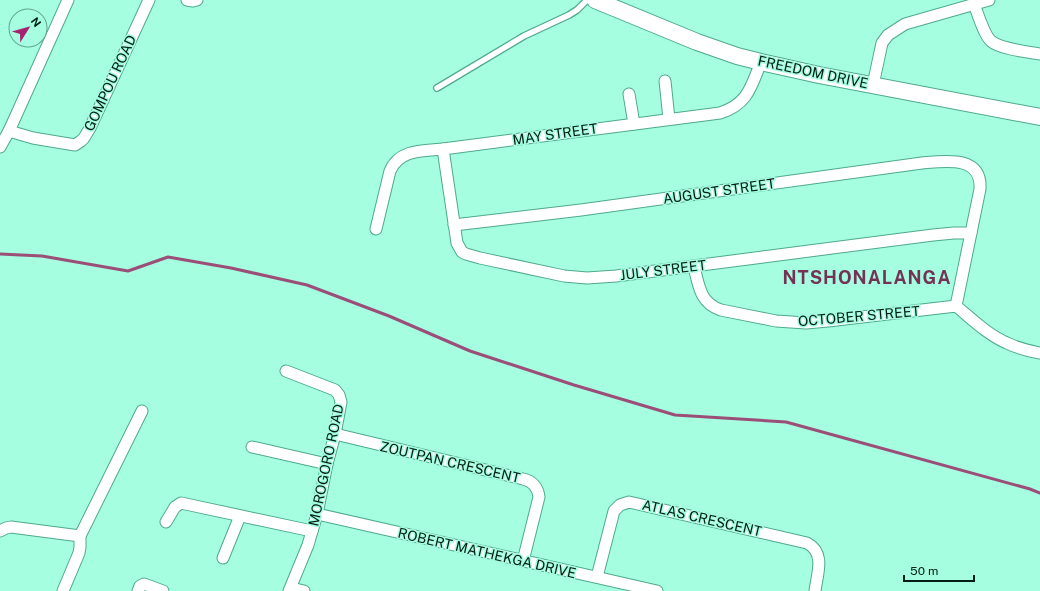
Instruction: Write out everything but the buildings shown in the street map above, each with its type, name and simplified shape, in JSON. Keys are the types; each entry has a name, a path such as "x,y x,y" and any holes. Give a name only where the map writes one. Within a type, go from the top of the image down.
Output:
{"street":[{"path":"0,147 9,131 68,0"},
{"name":"GOMPOU ROAD","path":"9,131 33,138 69,144 75,144 81,141 90,128 149,0"},
{"path":"187,0 197,0"},
{"name":"FREEDOM DRIVE","path":"595,0 711,48 761,62 1040,117"},
{"path":"872,85 882,43 888,35 905,24 989,0"},
{"path":"974,4 985,33 991,42 1004,48 1040,54"},
{"name":"MAY STREET","path":"376,229 390,171 392,166 402,156 409,153 720,113 732,108 749,92 761,62"},
{"path":"664,81 669,119"},
{"path":"629,94 634,124"},
{"name":"JULY STREET","path":"443,149 457,243 462,252 480,258 564,276 587,278 608,277 933,235 971,233"},
{"name":"AUGUST STREET","path":"454,225 581,210 949,161 958,162 971,167 980,180 980,189 971,233"},
{"path":"971,233 956,306 994,336 1006,343 1040,353"},
{"name":"OCTOBER STREET","path":"694,266 701,293 709,304 721,310 776,321 792,323 828,321 956,306"},
{"name":"MOROGORO ROAD","path":"286,371 331,388 335,390 341,398 341,406 335,434 326,464 312,531 304,556 290,589"},
{"path":"63,591 79,553 80,536 142,411"},
{"name":"ZOUTPAN CRESCENT","path":"335,434 530,481 537,490 538,497 523,561"},
{"path":"252,447 326,464"},
{"name":"ATLAS CRESCENT","path":"597,577 614,511 622,503 629,502 807,543 814,548 819,557 815,591"},
{"path":"166,522 174,507 181,503 312,531"},
{"name":"ROBERT MATHEKGA DRIVE","path":"316,514 656,591"},
{"path":"223,558 240,516"},
{"path":"0,531 6,528 11,528 80,536"},
{"path":"138,591 140,586 144,584 163,591"},
{"path":"290,589 304,591"}],"lane":[{"path":"437,88 524,36 578,10 587,0"}],"waterway":[{"path":"0,254 42,256 128,271 168,257 231,268 307,285 389,316 470,351 574,385 675,415 786,422 1040,493"}],"district":[{"name":"NTSHONALANGA","path":"867,278"}]}
